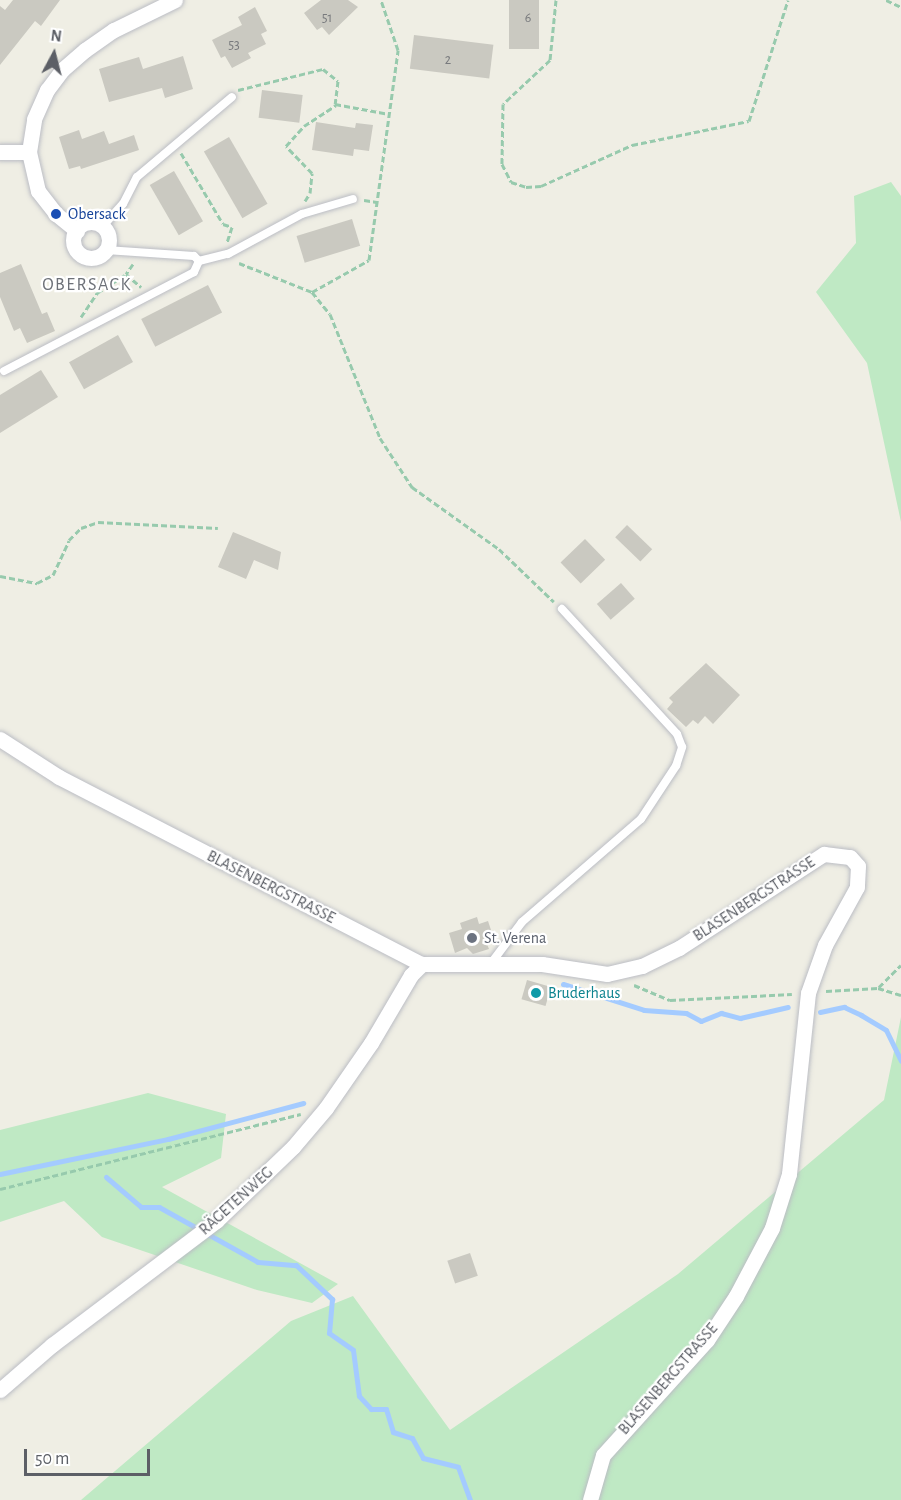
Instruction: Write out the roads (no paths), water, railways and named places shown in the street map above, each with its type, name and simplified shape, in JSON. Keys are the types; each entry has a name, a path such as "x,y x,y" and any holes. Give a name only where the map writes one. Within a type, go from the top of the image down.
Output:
{"street":[{"path":"77,231 56,214 38,191 29,152 34,119 47,90 63,69 114,30 174,0"},
{"path":"0,152 29,152"},
{"path":"89,223 102,226 108,235 106,250 99,256 84,256 74,245 77,231 89,223"},
{"name":"BLASENBERGSTRASSE","path":"0,740 59,777 422,964 462,966 492,962 607,974 642,966 679,948 824,854 837,852 850,857 858,866 860,878 825,945 808,993 789,1174 768,1237 707,1340 603,1455 590,1500"},
{"name":"RÄGETENWEG","path":"0,1390 51,1345 216,1221 293,1147 326,1108 371,1043 411,975 422,964"}],"lane":[{"path":"102,226 123,204 137,177 232,97"},
{"path":"199,261 228,254 302,214 353,199"},
{"path":"106,250 194,256 199,261"},
{"path":"4,371 84,332 127,305 194,272 199,261"},
{"path":"492,962 522,922 641,819 676,766 682,747 677,734 562,609"}],"waterway":[{"path":"563,984 644,1010 686,1013 701,1021 721,1013 740,1018 788,1007"},
{"path":"820,1012 844,1007 886,1030 901,1061"},
{"path":"0,1174 168,1139 303,1103"},
{"path":"106,1177 141,1207 159,1207 258,1262 296,1265 332,1299 329,1333 353,1350 359,1396 371,1409 386,1409 393,1432 412,1438 423,1458 458,1467 470,1500"}],"place":[{"name":"Obersack","path":"56,214"},
{"name":"St. Verena","path":"472,938"},
{"name":"Bruderhaus","path":"536,993"}],"district":[{"name":"OBERSACK","path":"87,285"}]}
